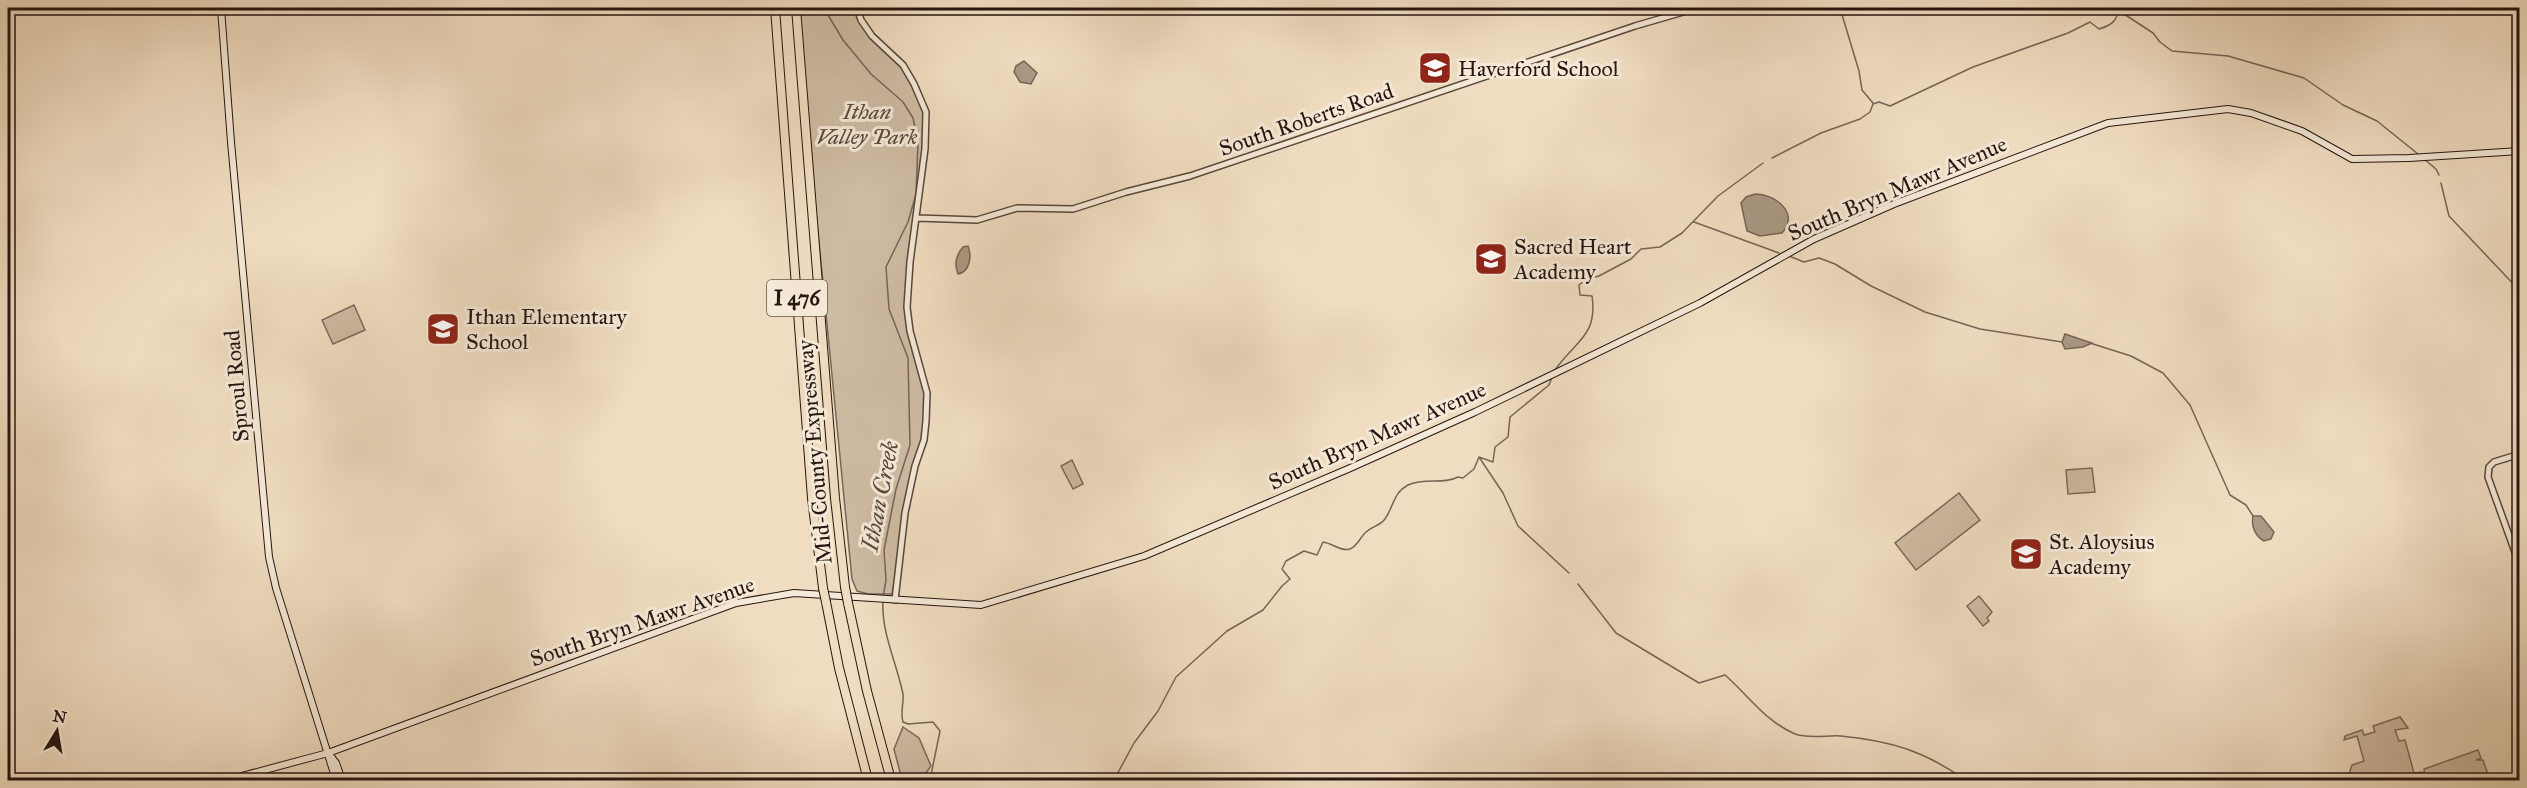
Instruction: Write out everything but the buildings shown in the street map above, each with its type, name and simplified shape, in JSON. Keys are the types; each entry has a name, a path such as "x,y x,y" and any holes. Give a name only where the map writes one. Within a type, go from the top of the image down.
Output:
{"highway":[{"name":"Mid-County Expressway","path":"775,8 812,498 823,588 839,668 868,780"},
{"name":"Mid-County Expressway","path":"796,8 835,498 845,587 867,691 891,780"}],"main road":[{"name":"Sproul Road","path":"221,8 269,557 276,588 336,780"},
{"name":"South Bryn Mawr Avenue","path":"227,780 328,753 736,603 794,593 981,605 1144,556 1348,469 1550,375 1700,303 1814,239 1894,204 2108,123 2228,109 2251,113 2302,131 2352,159 2520,151"},
{"name":"Sproul Road","path":"328,753 336,763 342,780"}],"street":[{"path":"856,8 872,36 903,65 926,112 925,149 907,307 910,331 927,393 926,421 924,440 915,466 905,513 896,600"},
{"name":"South Roberts Road","path":"917,218 977,220 1017,208 1073,209 1126,192 1190,176 1635,26 1697,8"},
{"path":"2520,454 2494,462 2489,467 2488,477 2520,566"},
{"path":"8,778 12,780"}],"green space":[{"name":"Ithan Valley Park","path":"796,8 857,8 872,36 903,65 926,112 925,149 907,307 927,393 924,440 910,487 892,594 868,594 857,591 852,579"},
{"path":"354,305 365,330 333,344 322,320"},
{"path":"1072,460 1083,484 1073,489 1061,466"},
{"path":"2092,468 2095,492 2068,494 2066,470"},
{"path":"1959,493 1980,520 1916,570 1895,543"},
{"path":"1979,596 1992,612 1987,618 1989,621 1983,626 1967,606"},
{"path":"2400,717 2408,728 2395,730 2399,741 2405,740 2414,773 2422,772 2424,780 2351,780 2349,774 2352,765 2364,761 2357,736 2344,740 2345,736 2362,730 2364,735 2375,732 2373,726"},
{"path":"903,727 919,738 931,766 921,780 902,780 894,749"},
{"path":"2478,750 2481,758 2476,760 2483,760 2490,780 2425,780 2424,769"}],"shaded area":[{"path":"1024,61 1037,73 1031,84 1020,82 1014,72 1016,66"},
{"path":"1755,194 1771,197 1783,206 1788,219 1787,226 1782,233 1760,236 1747,231 1741,203 1746,197"},
{"path":"968,246 969,263 962,273 958,274 957,256 963,247"},
{"path":"2065,334 2092,343 2083,347 2065,349 2062,342"},
{"path":"2253,516 2261,516 2274,532 2271,539 2264,541 2256,534 2253,527"}],"waterway":[{"name":"Ithan Creek","path":"826,8 843,40 871,74 903,102 913,118 918,143 916,194 908,222 886,267 889,309 908,358 910,445 896,489 884,550 886,580 883,597"},
{"path":"1840,8 1859,71 1862,90 1873,103"},
{"path":"1873,104 1879,102 1890,106 1973,67 2068,33 2090,22 2099,29 2111,24 2119,8"},
{"path":"2118,10 2153,33 2172,51 2228,56 2304,78 2343,105 2377,121 2418,154"},
{"path":"1772,158 1821,133 1860,119 1870,112 1873,104"},
{"path":"2424,159 2436,169 2439,175"},
{"path":"1555,370 1583,337 1592,320 1592,296 1580,295 1579,285 1631,259 1641,249 1660,247 1682,233 1718,196 1763,163"},
{"path":"2441,183 2449,216 2520,291"},
{"path":"1694,222 1779,253"},
{"path":"1789,256 1804,262 1819,258 1835,264 1871,286 1925,312 1980,329 2062,342"},
{"path":"2090,343 2131,356 2163,373 2190,405 2230,495 2246,505 2253,516"},
{"path":"1479,457 1493,462 1495,447 1508,437 1510,417 1549,385 1552,377"},
{"path":"1479,457 1503,493 1518,526 1569,573"},
{"path":"1114,780 1134,743 1158,711 1176,677 1227,631 1263,610 1290,579 1282,569 1286,561 1304,551 1317,555 1323,542 1343,549 1353,548 1366,532 1385,519 1403,488 1414,483 1463,478 1474,469 1479,457"},
{"path":"1578,584 1616,633 1699,683 1725,675 1766,715 1784,729 1812,737 1841,736 1892,744 1936,762 1965,780"},
{"name":"Ithan Creek","path":"883,601 884,624 903,694 903,722 908,724 933,722 940,731 930,780"}],"place":[{"name":"Haverford School","path":"1435,68"},
{"name":"Sacred Heart Academy","path":"1491,259"},
{"name":"Ithan Elementary School","path":"443,329"},
{"name":"St. Aloysius Academy","path":"2026,554"}]}
